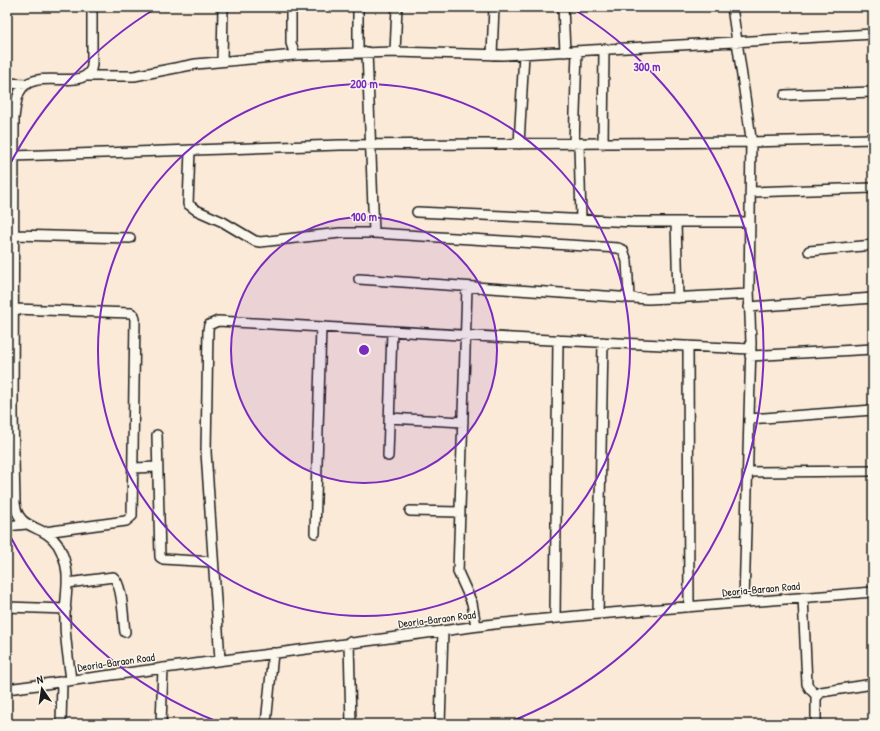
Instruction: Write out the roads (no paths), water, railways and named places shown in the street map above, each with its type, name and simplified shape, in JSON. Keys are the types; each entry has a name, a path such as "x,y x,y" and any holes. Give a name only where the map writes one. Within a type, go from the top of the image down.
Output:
{"street":[{"path":"85,76 90,71 92,62 92,7"},
{"path":"222,61 223,7"},
{"path":"291,7 292,43 295,55"},
{"path":"358,7 358,52"},
{"path":"395,52 397,7"},
{"path":"492,55 494,7"},
{"path":"563,7 565,52"},
{"path":"732,7 751,142 749,222 751,352 744,602"},
{"path":"7,83 26,84 39,80 76,78 85,76 134,76 222,61 295,55 358,52 492,55 524,54 873,34"},
{"path":"603,144 604,50"},
{"path":"577,51 577,144 582,219"},
{"path":"367,52 372,145 374,233"},
{"path":"520,144 524,54"},
{"path":"26,84 19,93 14,118 13,156 10,186 14,235 14,309 10,415 16,511 26,524"},
{"path":"785,95 873,92"},
{"path":"13,156 372,145 603,144 873,139"},
{"path":"190,150 188,204 196,210 233,227 249,239 260,242 340,233 374,233 618,248 623,250 626,256 630,298"},
{"path":"750,192 873,188"},
{"path":"417,212 676,222 749,222"},
{"path":"676,222 678,298"},
{"path":"14,235 130,238"},
{"path":"809,251 873,245"},
{"path":"359,279 630,298 678,298 749,294"},
{"path":"467,286 458,572 472,603 476,626"},
{"path":"750,307 873,298"},
{"path":"14,309 134,315 134,468 133,510 130,520 46,532"},
{"path":"220,660 206,452 209,325 218,321 688,346 751,352 873,349"},
{"path":"315,533 321,327"},
{"path":"388,456 392,331"},
{"path":"555,618 558,340"},
{"path":"598,614 603,342"},
{"path":"688,346 689,607"},
{"path":"749,419 873,410"},
{"path":"389,418 463,422"},
{"path":"157,435 160,557 163,559 213,562"},
{"path":"134,468 157,467"},
{"path":"748,472 873,471"},
{"path":"410,511 460,512"},
{"path":"7,526 26,524 40,528 46,532 58,546 65,562 68,584 65,624 67,681 61,724"},
{"path":"68,584 113,577 120,587 125,632"},
{"name":"Deoria-Baraon Road","path":"7,689 476,626 598,614 873,592"},
{"path":"803,597 807,684 818,696"},
{"path":"7,607 66,609"},
{"path":"440,724 443,631"},
{"path":"349,642 351,724"},
{"path":"266,724 273,653"},
{"path":"161,724 163,668"},
{"path":"816,724 818,696 820,692 873,684"}]}
